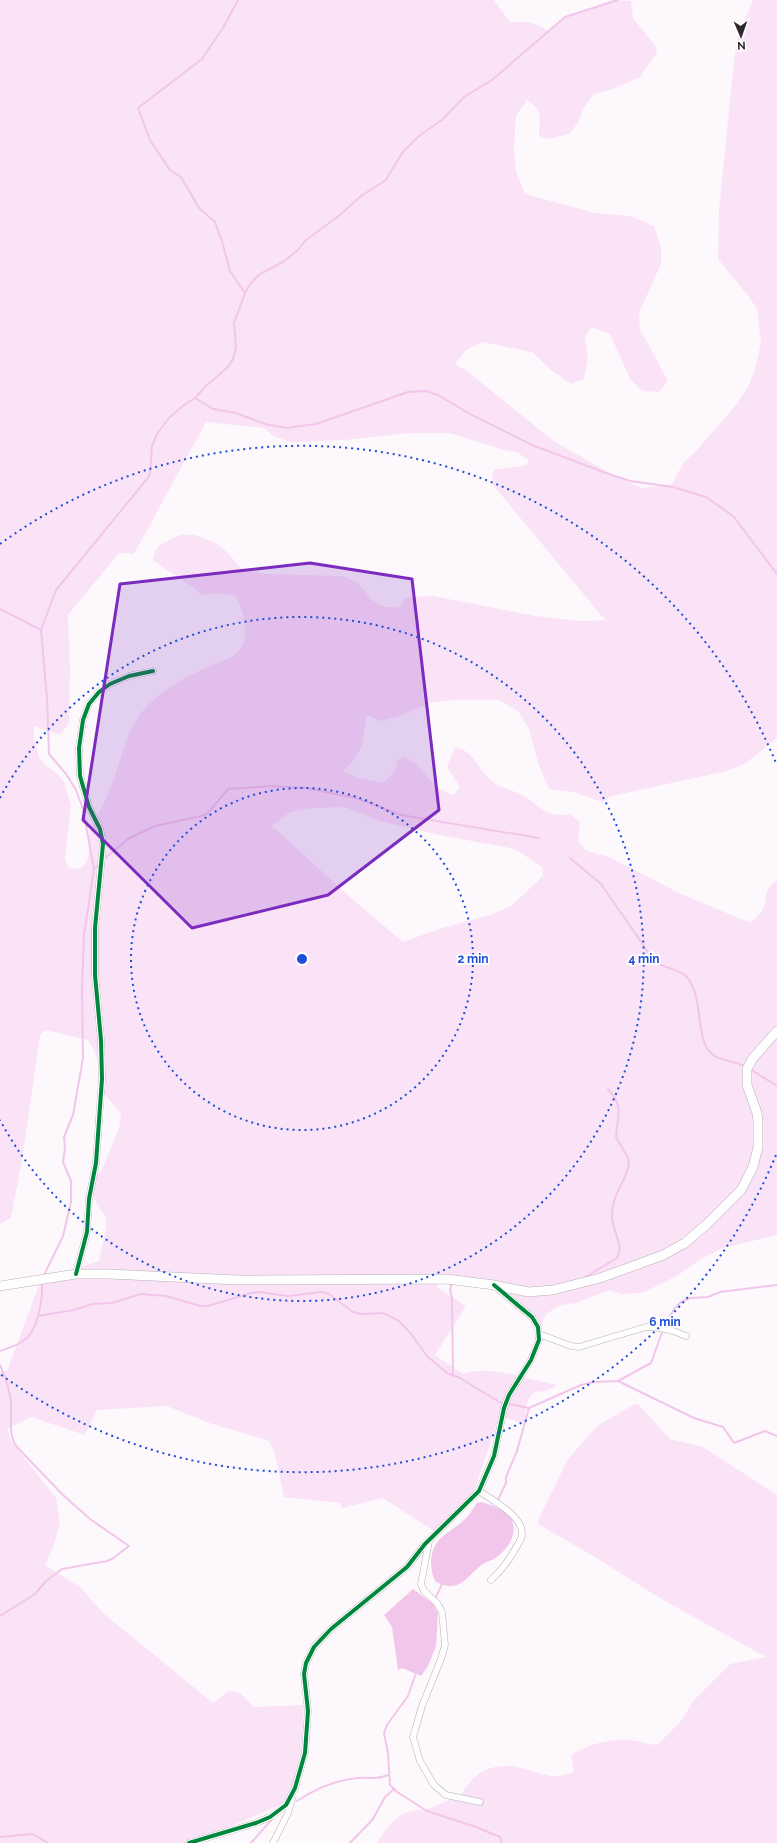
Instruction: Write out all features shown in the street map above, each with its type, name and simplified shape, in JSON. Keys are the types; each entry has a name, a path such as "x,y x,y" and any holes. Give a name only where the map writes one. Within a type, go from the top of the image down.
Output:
{"main road":[{"path":"0,1286 76,1274 237,1280 447,1279 535,1292 553,1290 600,1278 655,1258 676,1248 707,1224 741,1190 754,1167 758,1147 757,1113 747,1085 747,1069 753,1058 777,1031"}],"street":[{"path":"76,1274 87,1232 90,1199 96,1163 102,1079 101,1040 95,975 95,928 103,844 100,829 89,807 80,776 79,748 83,720 89,704 99,692 110,684 129,676 153,671"},
{"path":"273,1843 288,1813 305,1753 308,1711 304,1674 310,1654 319,1639 407,1567 430,1539 479,1491 496,1450 504,1408 509,1395 531,1360 538,1345 538,1327 532,1317 494,1285"},
{"path":"539,1334 570,1346 579,1347 646,1327 656,1327 676,1331 686,1336"},
{"path":"479,1491 511,1513 519,1522 522,1530 521,1539 507,1563 491,1580"},
{"path":"430,1539 421,1584 424,1591 437,1603 442,1612 445,1645 443,1654 422,1706 413,1737 420,1761 434,1785 446,1795 480,1802"},
{"path":"189,1843 270,1817 286,1805 295,1788"}],"highlighted area":[{"path":"310,563 412,579 439,810 328,895 192,928 83,820 120,584"}],"shaded area":[{"path":"0,0 494,0 510,22 530,23 548,31 566,17 612,0 631,1 633,18 657,48 656,54 640,77 616,88 594,94 584,107 578,123 569,134 548,139 539,136 539,112 533,104 527,100 516,116 514,149 516,171 525,194 595,213 631,216 654,226 661,247 661,264 639,313 640,329 668,381 659,392 642,391 630,379 610,334 592,327 585,337 588,359 584,379 571,384 551,370 532,352 482,342 466,350 455,364 467,371 555,442 617,477 642,488 672,484 684,462 695,452 737,404 748,387 755,369 761,343 757,309 718,259 719,211 734,61 738,37 753,0 777,0 777,738 746,763 727,771 612,796 602,802 574,792 549,789 539,766 529,729 519,712 499,700 451,700 430,703 397,717 381,721 367,715 359,752 343,771 359,778 384,783 396,769 397,761 404,757 416,764 438,787 454,795 460,787 447,767 455,747 462,749 472,757 488,778 493,782 524,796 545,811 562,815 570,814 580,822 578,842 587,851 609,857 683,895 751,923 762,911 768,890 777,881 777,1235 723,1248 701,1259 677,1276 642,1293 621,1294 610,1290 576,1303 561,1305 546,1314 541,1325 531,1312 505,1298 497,1286 453,1275 441,1275 437,1287 466,1306 435,1355 463,1374 474,1371 497,1372 557,1385 547,1391 534,1392 526,1407 526,1424 506,1418 498,1420 474,1491 434,1531 383,1498 342,1508 340,1503 284,1497 275,1454 269,1441 209,1423 167,1406 97,1410 85,1435 31,1417 7,1429 12,1442 56,1498 60,1522 55,1542 45,1565 80,1587 103,1613 213,1703 229,1691 240,1693 254,1707 304,1705 301,1757 289,1801 192,1843 0,1843 0,1372 7,1371 42,1277 60,1274 99,1261 106,1228 106,1218 90,1192 92,1181 102,1169 119,1128 121,1114 98,1086 98,1062 88,1040 45,1030 40,1035 22,1160 11,1218 0,1224","holes":["206,422 264,428 275,437 291,442 345,440 410,433 449,433 504,450 516,452 529,460 527,465 494,470 492,478 493,485 605,620 580,621 535,616 433,596 406,597 399,607 387,607 379,605 363,589 350,579 340,576 265,574 241,568 227,552 216,543 195,535 180,535 161,544 155,551 153,560 203,595 217,593 235,596 243,614 245,629 244,643 241,648 231,657 199,671 167,689 140,714 126,743 109,792 90,831 88,858 84,865 80,868 71,868 68,867 65,859 71,805 64,782 58,774 45,765 39,757 34,739 34,726 60,735 69,724 70,666 68,615 119,553 134,554","345,807 380,821 439,835 515,849 542,867 543,876 511,906 493,914 439,929 403,942 350,897 272,826 290,812 312,808"]},
{"path":"635,1404 639,1405 670,1439 703,1447 777,1495 777,1843 377,1843 387,1828 400,1816 411,1811 430,1808 449,1800 459,1798 476,1776 490,1768 507,1766 522,1768 548,1775 561,1776 574,1772 571,1755 591,1745 614,1740 632,1740 657,1745 681,1721 694,1700 730,1664 766,1657 658,1597 603,1562 538,1524 539,1518 568,1459 597,1426"},
{"path":"481,1502 494,1506 510,1515 514,1528 511,1540 500,1555 483,1564 457,1585 444,1585 436,1582 433,1576 431,1564 432,1554 435,1547 444,1536 468,1516 477,1503"},
{"path":"413,1589 432,1603 438,1613 436,1646 428,1666 421,1676 402,1668 398,1670 392,1627 384,1615"}],"waterway":[{"path":"238,0 223,28 202,59 138,108 150,140 170,170 181,177 199,208 215,222 230,271 245,293"},
{"path":"44,1275 63,1236 71,1202 71,1181 63,1162 65,1148 64,1137 73,1115 83,1058 82,989 84,935 94,869 83,809 76,790 66,774 49,754 47,698 41,630 56,590 147,479 150,474 152,446 157,434 169,418 195,398 206,386 228,367 233,359 236,348 234,323 245,293 251,283 260,274 283,262 298,250 306,240 340,215 361,196 386,180 402,153 419,136 442,120 464,97 492,80 565,17 618,0"},
{"path":"195,398 213,409 236,413 265,424 286,428 316,424 408,392 426,391 438,395 470,414 532,445 630,481 673,487 706,497 733,516 777,574"},
{"path":"0,609 41,630"},
{"path":"104,859 128,839 155,826 201,816 208,813 228,789 271,786 306,788 356,798 401,815 539,838"},
{"path":"570,858 601,884 655,962 686,976 696,995 701,1028 706,1047 716,1057 746,1067"},
{"path":"94,869 98,866"},
{"path":"750,1069 777,1086"},
{"path":"584,1278 617,1258 619,1253 619,1243 613,1223 612,1210 629,1164 628,1158 616,1137 619,1112 617,1102 608,1089"},
{"path":"0,1351 15,1346 28,1337 36,1323 42,1297 42,1283"},
{"path":"452,1283 450,1289 452,1298 453,1375"},
{"path":"38,1316 74,1310 92,1304 112,1303 141,1294 166,1296 200,1306 208,1306 259,1292 288,1296 322,1292 329,1294 353,1312 361,1314 383,1313 399,1321 412,1335 427,1356 447,1373 460,1378 499,1402 529,1408 581,1385 594,1382 618,1381 651,1363 664,1327 674,1309 681,1302 690,1298 708,1297 720,1292 777,1285"},
{"path":"0,1365 10,1392 11,1430 16,1446 64,1496 90,1519 129,1546 107,1561 62,1569 46,1581 35,1594 0,1616"},
{"path":"618,1381 694,1418 723,1427 734,1443 765,1431 777,1436"},
{"path":"497,1502 506,1483 506,1477 517,1451 529,1408"},
{"path":"433,1607 443,1582"},
{"path":"416,1673 408,1696 387,1725 384,1733 388,1753 390,1785 397,1792 427,1811 476,1827 500,1837 502,1843"},
{"path":"297,1801 318,1789 333,1783 350,1779 377,1778 388,1775"},
{"path":"350,1843 373,1819 385,1797 394,1789"},
{"path":"251,1843 274,1817"},
{"path":"0,1837 33,1834 48,1843"}],"cycle path":[{"path":"76,1274 87,1232 89,1199 96,1163 102,1079 101,1040 95,975 95,928 103,844 100,829 89,807 80,776 79,748 83,720 89,704 99,692 110,684 129,676 153,671"},
{"path":"189,1843 256,1823 270,1817 286,1805 295,1788 305,1753 308,1711 304,1674 306,1663 314,1647 331,1629 407,1567 425,1544 479,1491 494,1456 504,1408 509,1395 531,1360 539,1340 538,1327 532,1317 494,1285"}]}
